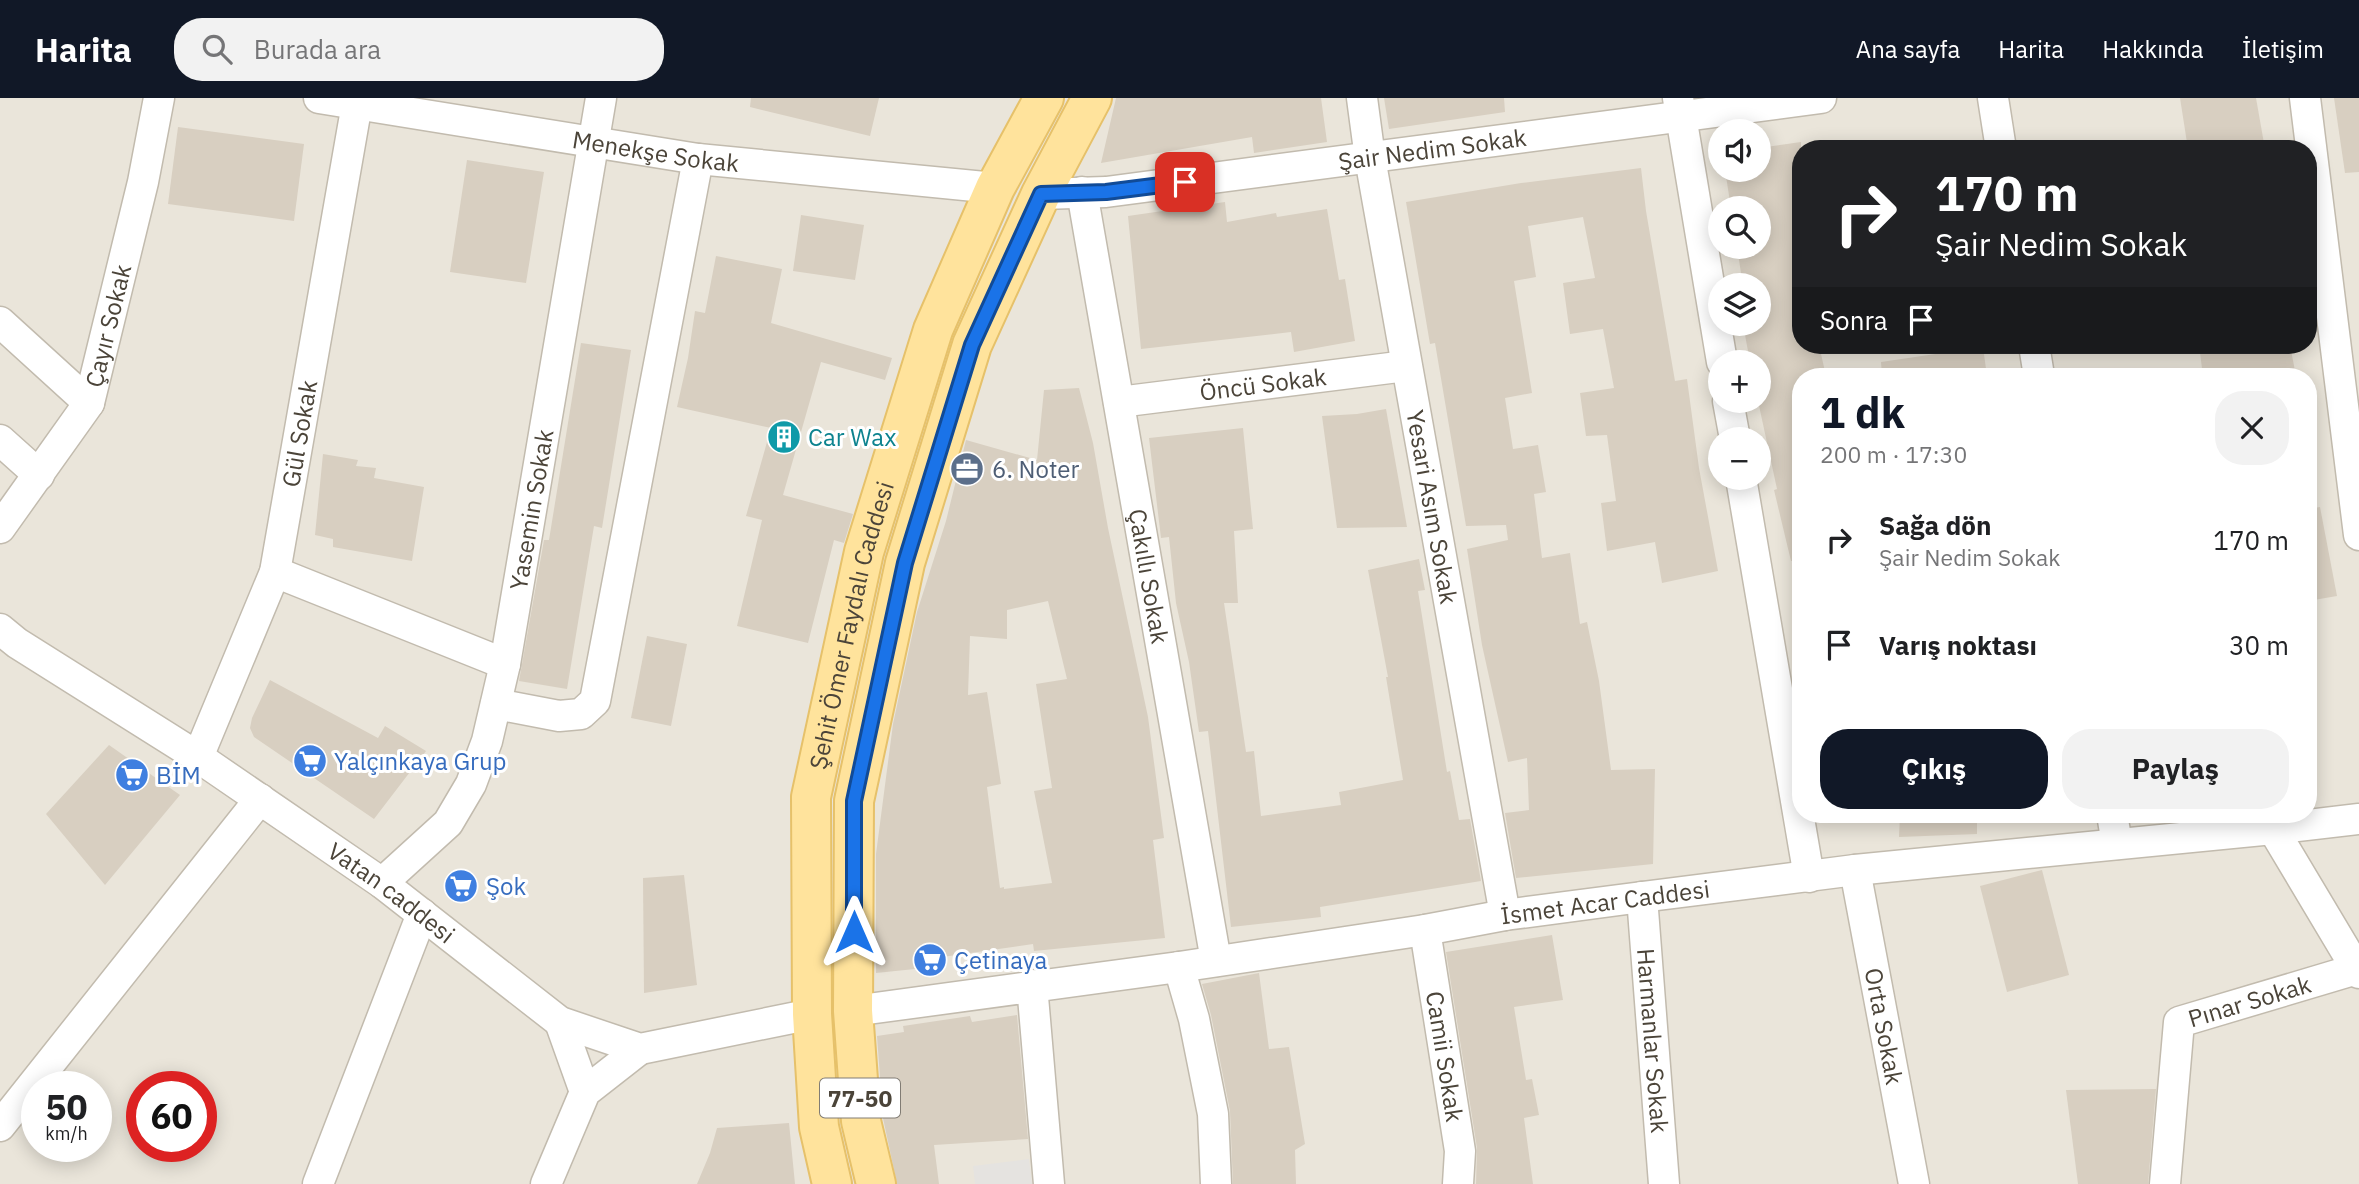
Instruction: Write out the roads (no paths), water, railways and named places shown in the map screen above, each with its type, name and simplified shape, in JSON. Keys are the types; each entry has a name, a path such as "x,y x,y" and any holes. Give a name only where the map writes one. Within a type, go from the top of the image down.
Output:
{"main road":[{"name":"Şehit Ömer Faydalı Caddesi","path":"832,1184 819,1127 812,1014 811,797 864,552 933,330 995,188 1044,98"},
{"name":"Şehit Ömer Faydalı Caddesi","path":"876,1184 861,1121 853,1011 854,801 905,563 972,345 1041,194 1093,98"},
{"path":"812,1014 853,1011"}],"street":[{"name":"Çayır Sokak","path":"0,528 89,403 143,182 159,98"},
{"name":"Menekşe Sokak","path":"319,98 358,101 698,159 995,188"},
{"name":"Yasemin Sokak","path":"382,883 448,823 471,784 487,741 505,664 601,98"},
{"name":"Yesari Asım Sokak","path":"1362,98 1406,366 1505,915"},
{"name":"Şair Nedim Sokak","path":"1041,194 1106,192 1370,158 1679,107 1821,98"},
{"path":"1993,98 2000,140"},
{"path":"2305,98 2310,140"},
{"name":"Gül Sokak","path":"198,757 275,572 358,101"},
{"path":"1679,107 1720,350"},
{"path":"496,704 559,716 581,714 595,701 698,159"},
{"name":"Çakıllı Sokak","path":"1082,192 1216,961"},
{"path":"2317,195 2359,535"},
{"path":"0,322 89,403"},
{"name":"Öncü Sokak","path":"1119,402 1406,366"},
{"path":"0,440 39,475"},
{"path":"1743,490 1792,777"},
{"path":"275,572 505,664"},
{"name":"Vatan caddesi","path":"6,644 198,757 260,799 382,883 560,1022 640,1049"},
{"path":"0,1126 260,799"},
{"name":"İsmet Acar Caddesi","path":"853,1011 1179,967 1425,930 1505,915 1642,897 1855,870 2273,830 2359,818"},
{"path":"1800,823 1809,877"},
{"path":"2114,823 2117,844"},
{"path":"2273,830 2358,971"},
{"name":"Orta Sokak","path":"1855,870 1914,1184"},
{"name":"Harmanlar Sokak","path":"1642,897 1664,1184"},
{"path":"318,1184 422,914"},
{"name":"Camii Sokak","path":"1425,930 1460,1151 1458,1184"},
{"path":"1179,967 1194,1019 1213,1114 1216,1184"},
{"name":"Pınar Sokak","path":"2165,1184 2179,1022 2358,971"},
{"path":"1032,985 1049,1184"},
{"path":"546,1184 585,1092 640,1049 812,1014"},
{"path":"560,1022 585,1092"}],"place":[{"name":"Car Wax","path":"784,437"},
{"name":"6. Noter","path":"967,469"},
{"name":"Yalçınkaya Grup","path":"310,761"},
{"name":"BİM","path":"132,775"},
{"name":"Şok","path":"461,886"},
{"name":"Çetinaya","path":"930,960"}]}
